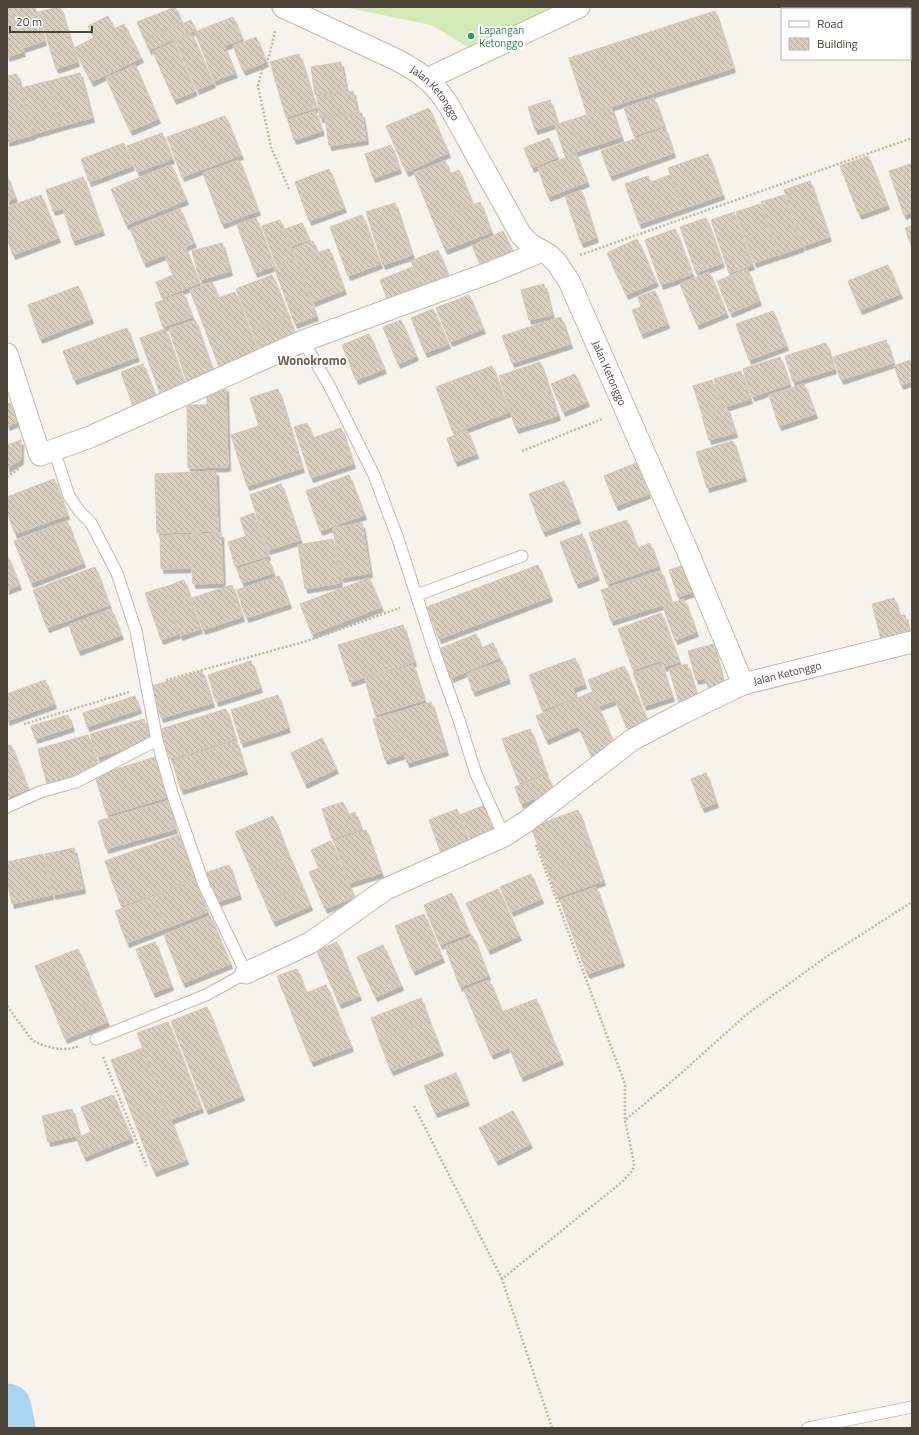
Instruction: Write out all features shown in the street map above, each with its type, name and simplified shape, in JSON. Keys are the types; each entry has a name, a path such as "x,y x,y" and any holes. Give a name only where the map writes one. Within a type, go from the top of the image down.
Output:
{"street":[{"name":"Jalan Ketonggo","path":"283,7 414,69 441,92 521,235 530,244 550,257 568,281 687,550 743,684 912,642"},
{"path":"427,79 579,7"},
{"path":"7,354 40,455 90,437 303,341 494,271 550,257"},
{"path":"246,973 310,943 386,889 504,836 527,821 632,740 743,684"}],"lane":[{"path":"303,341 329,384 374,475 398,539 476,774 504,836"},
{"path":"54,450 69,496 80,512 91,523 117,573 136,631 157,740 172,793 204,885 246,973 206,995 96,1039"},
{"path":"418,598 522,556"},
{"path":"7,807 40,792 76,782 157,740"},
{"path":"808,1428 912,1407"}],"path":[{"path":"275,28 269,57 262,70 258,86 271,147 289,189"},
{"path":"550,257 912,138"},
{"path":"522,451 625,410"},
{"path":"24,724 147,686 307,640 418,598"},
{"path":"502,1279 622,1182 633,1170 634,1163 625,1120 625,1084 527,821"},
{"path":"625,1120 678,1076 747,1014 826,957 912,902"},
{"path":"7,1006 32,1040 37,1043 61,1049 73,1048 96,1039 148,1166"},
{"path":"414,1106 502,1279 552,1428"}],"green space":[{"name":"Lapangan Ketonggo","path":"344,7 553,7 468,47 431,25"}],"building":[{"path":"7,7 10,7 23,52 7,57"},
{"path":"11,7 35,7 44,41 23,48"},
{"path":"60,7 77,62 56,69 39,12"},
{"path":"175,7 182,23 144,39 137,22"},
{"path":"715,11 733,68 587,114 569,58"},
{"path":"108,16 114,29 124,24 141,58 91,82 74,48 94,38 88,26"},
{"path":"233,17 242,39 224,46 235,73 214,81 195,32"},
{"path":"191,20 195,30 149,50 145,41"},
{"path":"191,33 213,83 197,90 175,40"},
{"path":"256,37 266,62 243,71 233,46"},
{"path":"174,42 195,91 174,100 153,52"},
{"path":"299,54 316,108 286,117 270,62"},
{"path":"341,62 346,90 315,95 311,67"},
{"path":"135,65 158,119 130,131 106,78"},
{"path":"80,73 92,118 61,126 49,81"},
{"path":"17,74 33,135 7,142 7,76"},
{"path":"49,81 61,126 33,134 21,88"},
{"path":"353,91 357,112 320,118 317,97"},
{"path":"654,98 664,126 634,136 624,108"},
{"path":"550,100 557,123 535,130 528,107"},
{"path":"611,107 621,137 581,150 571,120"},
{"path":"429,108 448,153 406,172 386,126"},
{"path":"315,111 322,131 294,140 288,120"},
{"path":"362,113 366,140 329,146 325,118"},
{"path":"225,116 241,155 182,177 167,137"},
{"path":"571,120 581,150 565,156 555,125"},
{"path":"665,128 673,153 610,176 601,151"},
{"path":"162,133 172,159 137,172 127,146"},
{"path":"549,138 557,157 532,168 524,148"},
{"path":"124,143 132,166 89,182 81,159"},
{"path":"391,145 399,169 373,178 365,154"},
{"path":"576,154 587,182 548,197 538,168"},
{"path":"708,154 722,195 682,209 668,168"},
{"path":"868,156 887,205 859,215 840,166"},
{"path":"239,160 258,211 222,224 203,173"},
{"path":"445,161 450,174 459,170 473,205 433,220 414,173"},
{"path":"911,164 912,212 904,215 889,171"},
{"path":"171,165 186,200 126,225 111,189"},
{"path":"329,169 344,208 309,221 295,182"},
{"path":"670,175 682,209 662,216 651,182"},
{"path":"7,176 15,198 7,201"},
{"path":"648,176 662,216 639,224 625,184"},
{"path":"83,177 102,231 73,241 63,208 53,211 46,190"},
{"path":"810,181 829,237 803,246 784,190"},
{"path":"581,191 596,238 581,243 565,196"},
{"path":"41,195 58,238 13,255 7,238 7,207"},
{"path":"784,195 802,247 779,255 761,202"},
{"path":"480,202 491,232 445,250 433,220"},
{"path":"395,203 412,255 383,265 366,212"},
{"path":"760,204 778,255 754,263 736,212"},
{"path":"180,209 194,243 144,263 130,229"},
{"path":"734,212 752,265 729,273 711,220"},
{"path":"362,215 380,264 348,276 330,227"},
{"path":"256,218 274,266 255,273 237,225"},
{"path":"706,218 722,263 696,273 680,227"},
{"path":"280,220 294,258 276,264 262,226"},
{"path":"302,223 309,240 291,246 285,229"},
{"path":"912,226 912,248 905,228"},
{"path":"675,229 692,274 661,285 645,240"},
{"path":"503,231 514,254 483,270 472,246"},
{"path":"637,239 656,282 626,295 607,253"},
{"path":"313,241 317,253 329,249 344,290 313,302 293,249"},
{"path":"222,243 230,271 200,280 192,251"},
{"path":"185,247 199,283 162,298 156,282 173,275 165,256"},
{"path":"438,250 449,278 422,289 411,261"},
{"path":"296,259 316,316 295,324 274,267"},
{"path":"888,265 900,294 860,310 848,281"},
{"path":"412,267 421,291 389,304 380,280"},
{"path":"747,269 759,301 730,313 717,281"},
{"path":"709,272 726,313 697,325 680,284"},
{"path":"272,275 288,315 252,329 236,289"},
{"path":"212,282 218,298 235,292 259,354 220,369 190,290"},
{"path":"544,284 552,315 529,320 521,290"},
{"path":"78,286 91,319 40,339 28,305"},
{"path":"655,291 667,324 641,334 632,310 641,307 638,297"},
{"path":"183,293 192,317 163,327 155,303"},
{"path":"469,295 483,329 450,342 436,308"},
{"path":"433,309 448,344 425,353 411,318"},
{"path":"773,311 786,346 749,360 736,324"},
{"path":"288,316 298,342 261,356 252,330"},
{"path":"561,317 570,344 512,363 502,336"},
{"path":"195,320 214,375 188,385 169,329"},
{"path":"401,320 416,356 398,364 383,327"},
{"path":"127,328 137,357 74,380 63,351"},
{"path":"165,329 187,391 162,399 140,338"},
{"path":"369,334 384,369 356,380 342,345"},
{"path":"886,340 893,363 841,380 833,357"},
{"path":"826,343 834,369 793,382 785,356"},
{"path":"780,357 789,384 752,397 743,369"},
{"path":"910,360 912,366 912,381 901,385 894,366"},
{"path":"540,362 558,416 516,429 499,376"},
{"path":"143,364 158,404 135,412 121,372"},
{"path":"492,366 509,412 453,433 436,387"},
{"path":"741,371 750,399 722,408 714,379"},
{"path":"575,374 587,402 563,412 551,384"},
{"path":"712,380 721,408 702,414 693,386"},
{"path":"804,384 815,414 779,426 769,395"},
{"path":"226,387 228,467 188,468 187,405 207,405 207,388"},
{"path":"278,389 302,468 247,486 231,435 259,426 250,398"},
{"path":"10,403 17,422 7,426 7,404"},
{"path":"727,408 735,433 709,440 702,416"},
{"path":"307,423 313,438 341,428 353,464 311,478 294,427"},
{"path":"467,430 476,454 455,462 447,438"},
{"path":"21,440 21,460 7,468 7,445"},
{"path":"733,441 744,477 707,488 696,452"},
{"path":"636,463 648,494 616,506 604,476"},
{"path":"216,471 218,531 157,533 155,474"},
{"path":"349,475 364,515 320,531 306,491"},
{"path":"54,479 67,515 15,534 7,512 7,497"},
{"path":"564,481 578,519 543,532 529,494"},
{"path":"281,484 300,540 268,550 250,495"},
{"path":"254,513 268,556 235,566 228,542 246,536 240,518"},
{"path":"627,520 637,548 650,543 658,566 607,584 589,533"},
{"path":"67,521 83,563 31,583 14,541"},
{"path":"362,523 370,573 341,578 333,528"},
{"path":"221,533 223,583 193,584 192,568 161,569 160,536"},
{"path":"582,534 597,576 576,584 560,542"},
{"path":"333,539 340,583 305,589 298,545"},
{"path":"7,555 19,585 7,590"},
{"path":"268,559 273,573 242,583 237,569"},
{"path":"538,565 550,597 439,639 427,607"},
{"path":"684,565 693,592 678,597 669,570"},
{"path":"95,567 109,605 47,628 33,590"},
{"path":"661,571 671,602 611,621 601,590"},
{"path":"279,576 289,604 246,618 237,590"},
{"path":"369,578 381,607 312,634 300,604"},
{"path":"184,580 200,629 180,636 165,587"},
{"path":"232,585 242,617 203,630 192,598"},
{"path":"164,587 178,634 161,640 145,593"},
{"path":"894,598 899,616 905,615 909,632 881,639 872,604"},
{"path":"684,599 696,632 675,640 663,606"},
{"path":"111,609 121,635 78,651 69,625"},
{"path":"661,613 679,662 664,667 661,660 633,670 618,629"},
{"path":"403,625 414,662 350,682 338,645"},
{"path":"476,634 481,648 493,643 499,658 451,678 439,649"},
{"path":"713,644 724,686 709,690 705,678 696,680 688,651"},
{"path":"575,658 584,684 573,688 576,697 542,710 529,675"},
{"path":"251,661 260,688 216,702 208,675"},
{"path":"502,661 508,679 473,692 467,674"},
{"path":"661,664 672,697 644,706 633,673"},
{"path":"687,664 698,701 680,706 669,669"},
{"path":"413,665 424,700 375,715 365,679"},
{"path":"624,666 647,720 627,728 615,700 599,706 588,680"},
{"path":"202,671 212,703 161,718 151,686"},
{"path":"45,680 54,704 7,721 7,694"},
{"path":"592,692 613,742 593,760 578,726 546,740 536,716"},
{"path":"278,695 288,728 241,743 231,710"},
{"path":"135,696 139,709 87,727 83,713"},
{"path":"431,702 446,751 407,763 392,714"},
{"path":"226,709 235,739 170,759 161,729"},
{"path":"392,714 404,754 385,760 373,719"},
{"path":"68,715 72,727 35,739 31,726"},
{"path":"144,719 150,741 97,757 90,734"},
{"path":"530,729 546,773 519,783 502,739"},
{"path":"88,735 98,769 47,784 38,749"},
{"path":"322,738 336,769 305,784 291,753"},
{"path":"236,741 245,770 181,790 172,761"},
{"path":"11,745 28,789 7,797 7,746"},
{"path":"155,757 167,797 107,815 95,776"},
{"path":"706,773 716,803 702,808 691,779"},
{"path":"547,775 554,791 521,804 515,787"},
{"path":"167,801 175,829 106,849 98,821"},
{"path":"343,802 348,815 355,812 361,829 332,839 322,809"},
{"path":"487,804 500,834 474,846 460,815"},
{"path":"457,809 470,846 442,856 429,820"},
{"path":"578,810 594,855 548,872 531,827"},
{"path":"273,816 289,856 252,872 235,832"},
{"path":"366,830 381,873 349,883 334,841"},
{"path":"179,835 195,879 121,906 105,861"},
{"path":"331,841 354,897 325,909 309,872 319,868 311,850"},
{"path":"74,848 83,889 53,895 45,854"},
{"path":"43,854 51,895 12,904 7,880 7,862"},
{"path":"594,855 603,881 557,897 548,872"},
{"path":"289,856 302,886 265,902 252,872"},
{"path":"229,865 239,895 214,903 205,873"},
{"path":"531,874 541,899 511,912 500,887"},
{"path":"195,880 207,912 166,928 154,896"},
{"path":"302,886 310,906 273,922 265,902"},
{"path":"596,887 615,942 580,955 560,900"},
{"path":"498,889 519,936 488,950 466,903"},
{"path":"452,893 469,933 440,945 424,905"},
{"path":"154,896 166,928 127,943 115,911"},
{"path":"424,914 442,958 413,971 395,926"},
{"path":"210,916 230,964 183,983 164,935"},
{"path":"473,936 488,976 460,987 445,947"},
{"path":"155,942 171,986 153,993 136,949"},
{"path":"337,942 359,996 339,1004 317,951"},
{"path":"615,942 622,962 587,974 580,955"},
{"path":"383,945 401,986 375,997 357,957"},
{"path":"78,949 98,999 56,1016 35,966"},
{"path":"297,969 306,993 326,985 351,1047 311,1062 277,976"},
{"path":"489,980 502,1012 536,999 561,1060 521,1077 509,1047 491,1055 464,990"},
{"path":"421,998 429,1021 379,1040 371,1018"},
{"path":"98,999 107,1022 65,1039 56,1016"},
{"path":"207,1007 242,1096 206,1110 171,1021"},
{"path":"429,1021 441,1051 391,1071 379,1040"},
{"path":"168,1022 201,1108 170,1120 137,1033"},
{"path":"143,1048 166,1108 134,1120 111,1060"},
{"path":"456,1073 467,1101 435,1113 424,1086"},
{"path":"113,1095 131,1138 84,1157 76,1138 91,1132 81,1107"},
{"path":"166,1108 186,1160 154,1172 134,1120"},
{"path":"72,1109 79,1135 48,1142 42,1116"},
{"path":"513,1111 530,1144 496,1161 479,1128"}],"waterway":[{"path":"7,1408 11,1428"}],"place":[{"name":"Lapangan Ketonggo","path":"471,36"}],"district":[{"name":"Wonokromo","path":"312,360"}]}
